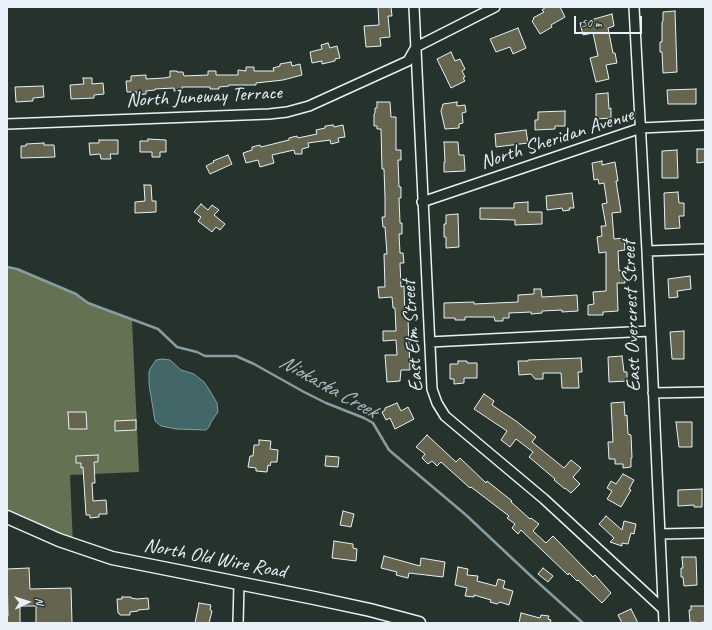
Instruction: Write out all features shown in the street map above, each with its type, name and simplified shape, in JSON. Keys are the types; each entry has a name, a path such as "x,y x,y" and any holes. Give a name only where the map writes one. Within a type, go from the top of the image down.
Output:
{"street":[{"name":"East Elm Street","path":"414,7 432,389 436,403 445,416 544,499 663,609"},
{"name":"North Juneway Terrace","path":"7,124 269,114 287,112 309,106 408,61 416,47 495,7"},
{"name":"East Overcrest Street","path":"634,7 664,623"},
{"name":"North Sheridan Avenue","path":"422,202 641,128 705,125"},
{"path":"647,251 705,249"},
{"path":"430,342 650,331"},
{"path":"653,393 705,392"},
{"name":"North Old Wire Road","path":"7,517 59,540 112,558 370,610 419,623"},
{"path":"660,534 705,533"},
{"path":"238,623 239,584"}],"green space":[{"path":"7,267 17,269 76,294 88,303 132,320 139,472 70,475 73,545 7,517"}],"water":[{"path":"156,360 170,360 181,370 194,374 204,382 210,391 217,403 218,412 206,430 176,429 161,426 155,421 149,384 149,372"}],"building":[{"path":"378,7 391,7 392,16 388,16 390,37 380,38 381,46 366,47 364,26 379,25"},
{"path":"546,7 560,7 565,17 551,25 552,27 540,34 532,21 534,19 533,18 544,12 542,10"},
{"path":"675,11 677,72 663,73 660,42 662,42 663,12"},
{"path":"612,14 614,26 608,28 613,53 615,53 617,63 606,65 609,79 596,82 590,58 598,56 593,33 583,35 580,23"},
{"path":"518,28 526,48 513,54 510,47 496,52 490,39"},
{"path":"328,43 330,48 337,46 340,58 335,59 335,61 322,64 322,61 312,63 310,52 322,49 321,45"},
{"path":"451,52 455,61 460,59 465,69 462,71 465,81 451,88 437,59"},
{"path":"291,62 292,66 300,64 302,75 283,80 256,83 256,85 229,85 219,87 219,89 210,89 210,87 182,87 182,90 174,91 174,88 155,89 146,91 146,94 137,95 137,92 127,92 126,81 131,81 131,76 146,75 146,79 164,78 170,77 170,71 183,72 184,76 208,75 208,71 216,71 216,75 238,75 238,70 246,71 246,67 254,67 254,71 274,71 273,68 280,66 280,64"},
{"path":"83,78 92,78 92,84 103,83 104,94 94,95 94,98 71,99 70,85 84,84"},
{"path":"43,86 44,97 33,98 33,101 16,102 15,87"},
{"path":"696,89 696,104 668,104 667,90"},
{"path":"608,93 611,118 596,119 596,94"},
{"path":"377,102 390,102 391,117 396,117 396,150 401,150 401,160 398,160 399,187 401,187 401,198 399,198 402,234 399,234 400,253 403,253 404,263 400,263 401,287 404,286 405,319 408,319 410,370 401,370 400,381 387,382 385,355 397,355 396,340 383,341 383,331 396,331 395,308 393,308 392,297 379,298 378,287 385,287 384,254 387,254 385,227 383,227 382,217 385,217 385,197 384,169 382,169 381,129 377,129 377,126 374,126 374,114 375,108 377,108"},
{"path":"457,102 457,106 465,105 466,112 462,113 463,123 459,124 459,128 445,129 441,111 443,104"},
{"path":"565,111 565,126 555,126 555,129 535,130 535,120 538,120 538,112"},
{"path":"333,125 334,127 343,125 345,137 338,138 339,142 331,144 330,140 308,143 309,147 302,149 302,154 295,154 294,150 272,155 274,163 260,167 258,160 246,163 243,153 252,150 252,147 260,145 261,147 289,140 289,138 297,136 298,138 317,134 316,130 325,128 325,126"},
{"path":"526,130 528,143 496,147 495,134"},
{"path":"148,139 166,140 166,152 160,152 160,157 152,157 152,152 140,152 140,141 148,141"},
{"path":"99,140 118,140 118,154 110,154 111,159 101,159 100,154 90,155 89,143 99,143"},
{"path":"444,142 458,142 459,155 464,155 465,171 444,172"},
{"path":"44,143 44,145 54,145 55,157 21,158 21,146 26,146 26,144"},
{"path":"697,149 705,149 705,162 697,163"},
{"path":"677,150 678,178 662,178 662,151"},
{"path":"228,155 232,164 210,174 206,166 214,162 213,161"},
{"path":"602,161 602,165 615,162 618,181 616,181 621,212 612,213 614,239 624,238 625,250 618,251 619,271 625,270 625,283 617,283 618,311 603,312 603,315 588,315 588,305 594,304 593,292 606,291 606,252 599,253 597,237 602,236 601,226 606,226 602,204 607,203 604,183 599,184 598,179 594,180 592,163"},
{"path":"144,185 151,185 152,201 156,201 156,212 135,213 135,202 145,201"},
{"path":"678,192 679,203 684,203 684,216 679,216 680,228 665,229 664,193"},
{"path":"572,193 574,208 569,208 570,210 563,211 562,208 547,210 546,196"},
{"path":"528,202 528,212 542,212 542,224 515,225 515,220 480,219 480,208 514,208 514,203"},
{"path":"201,204 208,210 212,205 219,210 214,215 225,224 220,230 216,227 212,232 198,221 201,217 194,212"},
{"path":"458,214 459,247 446,248 444,224 446,224 446,215"},
{"path":"690,276 691,289 677,291 678,297 669,298 668,279"},
{"path":"534,289 541,289 542,297 577,295 578,311 542,311 542,313 531,314 531,312 509,313 509,318 503,318 503,321 495,321 494,317 465,317 465,320 444,318 444,303 474,302 474,304 518,302 518,295 534,294"},
{"path":"684,331 684,359 672,359 670,332"},
{"path":"622,356 624,372 627,372 627,381 609,382 608,357"},
{"path":"581,358 582,372 578,372 579,388 562,388 561,373 543,373 543,379 535,379 531,374 519,375 518,361"},
{"path":"458,361 477,363 477,378 464,378 464,383 454,384 454,379 450,379 450,364 458,364"},
{"path":"484,394 494,401 492,405 536,437 532,442 564,468 571,460 581,468 573,477 580,484 571,493 529,457 533,452 516,439 510,447 501,440 507,431 474,409"},
{"path":"624,402 625,416 627,415 628,434 631,435 632,458 631,467 623,468 623,464 615,464 615,459 609,459 608,442 613,442 611,403"},
{"path":"397,403 401,411 408,407 414,419 395,429 390,418 386,420 382,412 385,408"},
{"path":"68,412 86,412 87,429 69,429"},
{"path":"136,420 136,430 115,431 115,421"},
{"path":"676,422 692,422 692,447 679,447"},
{"path":"427,435 456,462 460,458 486,483 487,481 512,501 511,502 530,519 531,518 539,524 533,531 546,543 553,536 593,577 595,575 611,593 602,603 578,580 577,581 569,573 568,575 521,530 518,534 512,528 515,524 507,518 509,516 471,487 470,488 441,462 437,466 432,461 428,464 422,458 425,454 416,447"},
{"path":"259,440 271,441 270,449 278,450 277,462 271,462 270,466 268,465 267,472 256,471 256,468 248,467 250,456 253,456 254,445 259,445"},
{"path":"98,455 98,462 94,462 95,483 92,483 93,501 106,500 107,514 99,514 99,517 90,518 90,515 86,515 83,467 81,468 81,463 76,463 76,456"},
{"path":"326,456 339,457 338,467 325,466"},
{"path":"623,474 634,480 629,489 631,490 621,507 607,499 612,491 607,488 611,481 616,484"},
{"path":"702,489 702,507 694,507 694,505 678,506 678,490"},
{"path":"343,511 354,514 351,527 340,525"},
{"path":"606,516 622,530 624,521 636,524 634,534 631,533 628,544 622,543 622,546 610,542 614,538 599,524"},
{"path":"334,541 353,544 353,548 357,549 356,561 332,558"},
{"path":"384,556 420,566 421,558 445,562 443,577 409,573 408,578 396,575 397,572 381,568"},
{"path":"682,557 696,557 697,585 684,586 683,577 681,577 681,568 683,568"},
{"path":"458,567 468,569 467,575 478,576 477,581 496,586 498,579 505,581 503,588 513,591 509,605 500,602 497,604 490,602 491,600 474,595 474,597 465,596 467,588 455,585"},
{"path":"29,568 30,589 71,588 72,623 36,623 36,606 20,606 20,623 7,623 7,569"},
{"path":"543,568 553,576 548,582 538,574"},
{"path":"122,597 137,599 148,598 149,609 130,612 130,615 120,615 118,613 117,599 122,599"},
{"path":"199,603 211,605 210,610 212,611 209,623 195,623"},
{"path":"691,606 705,606 705,622 690,622 689,610 691,610"},
{"path":"631,609 638,623 622,623 618,615"},
{"path":"521,613 540,618 541,615 549,616 548,619 551,620 550,623 519,623"}],"waterway":[{"name":"Niokaska Creek","path":"7,267 17,269 76,294 88,303 158,329 177,347 197,352 205,356 236,356 254,364 326,403 373,423 389,450 466,515 583,623"}]}
